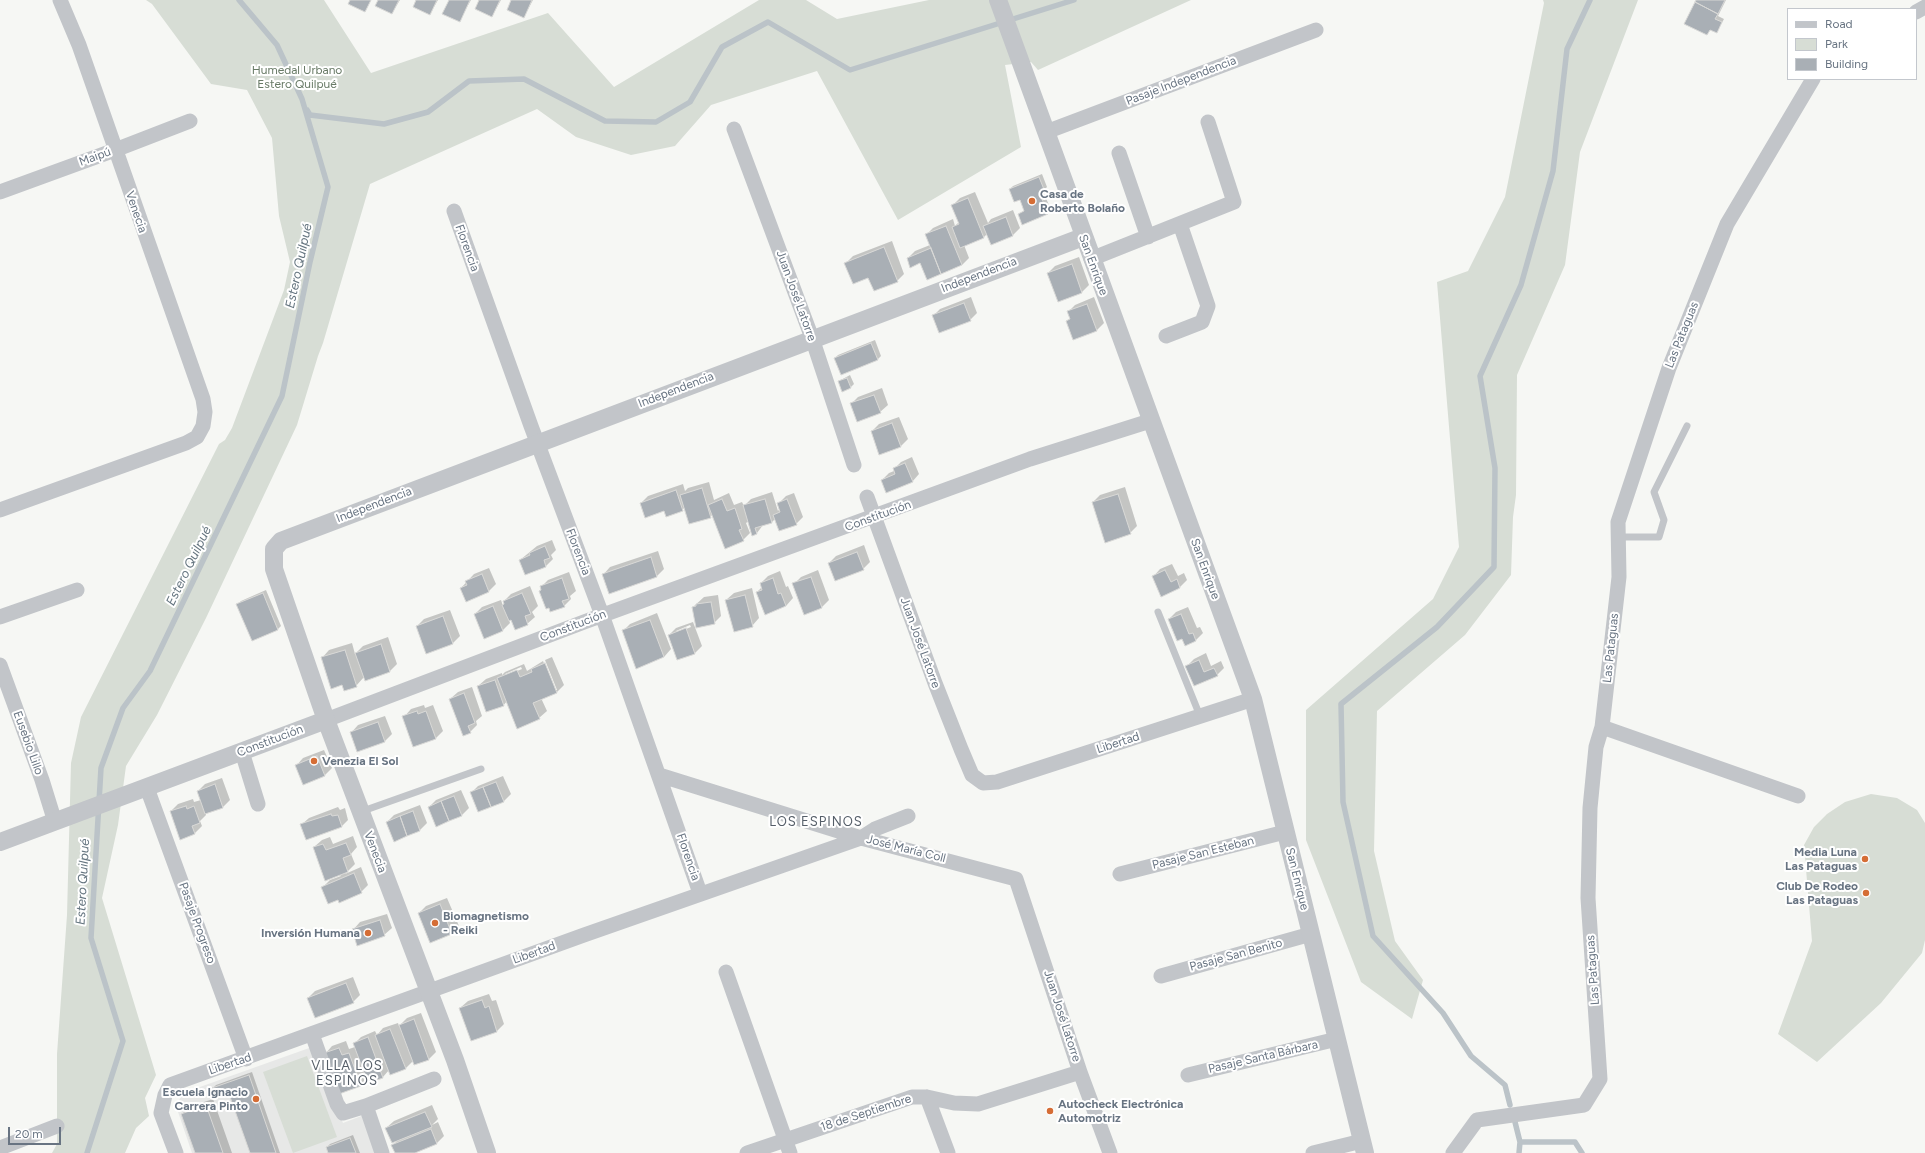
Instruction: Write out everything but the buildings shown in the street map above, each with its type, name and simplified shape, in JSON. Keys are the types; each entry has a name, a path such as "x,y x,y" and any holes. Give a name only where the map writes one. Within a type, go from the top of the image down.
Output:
{"street":[{"name":"Venecia","path":"0,510 186,443 197,437 203,426 203,400 79,45 60,0"},
{"name":"San Enrique","path":"998,0 1150,421 1253,699 1364,1147"},
{"name":"Pasaje Independencia","path":"1046,132 1316,30"},
{"name":"Las Pataguas","path":"1453,1153 1477,1120 1584,1105 1600,1079 1588,898 1590,808 1596,747 1602,727 1619,577 1618,522 1669,368 1727,224 1812,80"},
{"name":"Maipú","path":"0,192 190,121"},
{"path":"1091,259 1234,202 1208,122"},
{"name":"Juan José Latorre","path":"734,129 812,338 854,465"},
{"path":"1119,153 1148,237"},
{"name":"Florencia","path":"454,211 602,615 700,893"},
{"path":"1166,336 1202,322 1208,306 1180,224"},
{"name":"Independencia","path":"274,549 280,541 812,338 1083,237"},
{"name":"Constitución","path":"0,842 121,798 602,615 1030,460 1150,421"},
{"name":"Juan José Latorre","path":"867,497 935,684 961,749 972,774 983,783"},
{"name":"Venecia","path":"274,549 274,569 326,720 455,1060 487,1153"},
{"path":"0,617 77,590"},
{"name":"Eusebio Lillo","path":"0,665 42,780 61,819"},
{"name":"Libertad","path":"983,783 997,782 1253,699"},
{"path":"1602,727 1798,796"},
{"path":"242,752 258,804"},
{"name":"José María Coll","path":"659,775 861,838 1016,879"},
{"name":"Pasaje Progreso","path":"147,788 246,1059"},
{"name":"Libertad","path":"176,1153 161,1113 165,1095 170,1085 246,1059 700,893 861,838 875,829 908,816"},
{"name":"Pasaje San Esteban","path":"1120,874 1285,832"},
{"name":"Juan José Latorre","path":"1016,879 1080,1072 1110,1153"},
{"name":"Pasaje San Benito","path":"1161,976 1311,934"},
{"path":"726,972 788,1146"},
{"path":"312,1034 337,1104 343,1113 366,1106 434,1078"},
{"name":"Pasaje Santa Bárbara","path":"1188,1075 1337,1039"},
{"name":"18 de Septiembre","path":"747,1153 788,1146 912,1097 927,1097 954,1103 978,1104 1080,1072"},
{"path":"927,1097 948,1153"},
{"path":"366,1106 382,1153"},
{"path":"0,1148 57,1126"},
{"path":"1313,1153 1364,1147"}],"lane":[{"path":"1618,537 1659,537 1664,520 1654,492 1686,426"},
{"path":"1158,612 1200,716"},
{"path":"360,812 481,769"}],"shaded area":[{"name":"Escuela Ignacio Carrera Pinto","path":"312,1047 343,1123 364,1115 377,1153 192,1153 176,1106 183,1093"}],"green space":[{"name":"Humedal Urbano Estero Quilpué","path":"146,0 324,0 371,73 548,13 614,87 759,0 806,0 837,19 929,0 1191,0 1038,70 1031,62 1005,65 1021,147 898,220 817,71 711,105 675,146 631,155 576,137 537,109 370,184 297,425 206,618 157,715 126,766 118,825 102,898 156,1075 145,1098 149,1116 136,1128 125,1153 52,1153 57,1144 57,1054 67,915 71,763 81,717 219,444 225,440 232,428 284,290 290,262 279,216 272,138 247,90 211,84 152,4"},
{"path":"1543,0 1638,0 1580,152 1565,265 1517,375 1516,495 1513,517 1511,575 1465,635 1377,711 1374,851 1395,941 1423,980 1412,1019 1361,982 1306,840 1306,710 1433,599 1459,547 1437,282 1468,271 1505,197 1544,3"},
{"name":"Club De Rodeo Las Pataguas","path":"1871,794 1897,798 1917,810 1925,823 1925,940 1922,953 1881,1003 1817,1062 1778,1034 1812,941 1804,845 1814,827 1827,814 1845,802"},
{"path":"307,1056 337,1137 293,1153 263,1072"}],"waterway":[{"name":"Estero Quilpué","path":"87,1153 123,1041 91,938 101,768 123,708 150,671 282,396 310,262 328,187 302,99 277,45 239,0"},
{"path":"307,110 310,115 384,124 428,112 469,81 524,79 605,121 656,122 690,102 722,47 768,22 850,70 1074,0"},
{"path":"1510,1105 1505,1085 1471,1056 1443,1013 1373,936 1343,802 1341,704 1437,627 1494,567 1495,468 1480,376 1521,285 1553,171 1567,49 1590,0"},
{"path":"1515,1122 1520,1142 1519,1153"},
{"path":"1520,1142 1575,1142 1582,1153"}],"place":[{"name":"Casa de Roberto Bolaño","path":"1032,201"},
{"name":"Venezia El Sol","path":"314,761"},
{"name":"Media Luna Las Pataguas","path":"1865,859"},
{"name":"Club De Rodeo Las Pataguas","path":"1866,893"},
{"name":"Biomagnetismo - Reiki","path":"435,923"},
{"name":"Inversión Humana","path":"368,933"},
{"name":"Escuela Ignacio Carrera Pinto","path":"256,1099"},
{"name":"Autocheck Electrónica Automotriz","path":"1050,1111"}],"district":[{"name":"LOS ESPINOS","path":"816,822"},
{"name":"VILLA LOS ESPINOS","path":"347,1074"}]}
